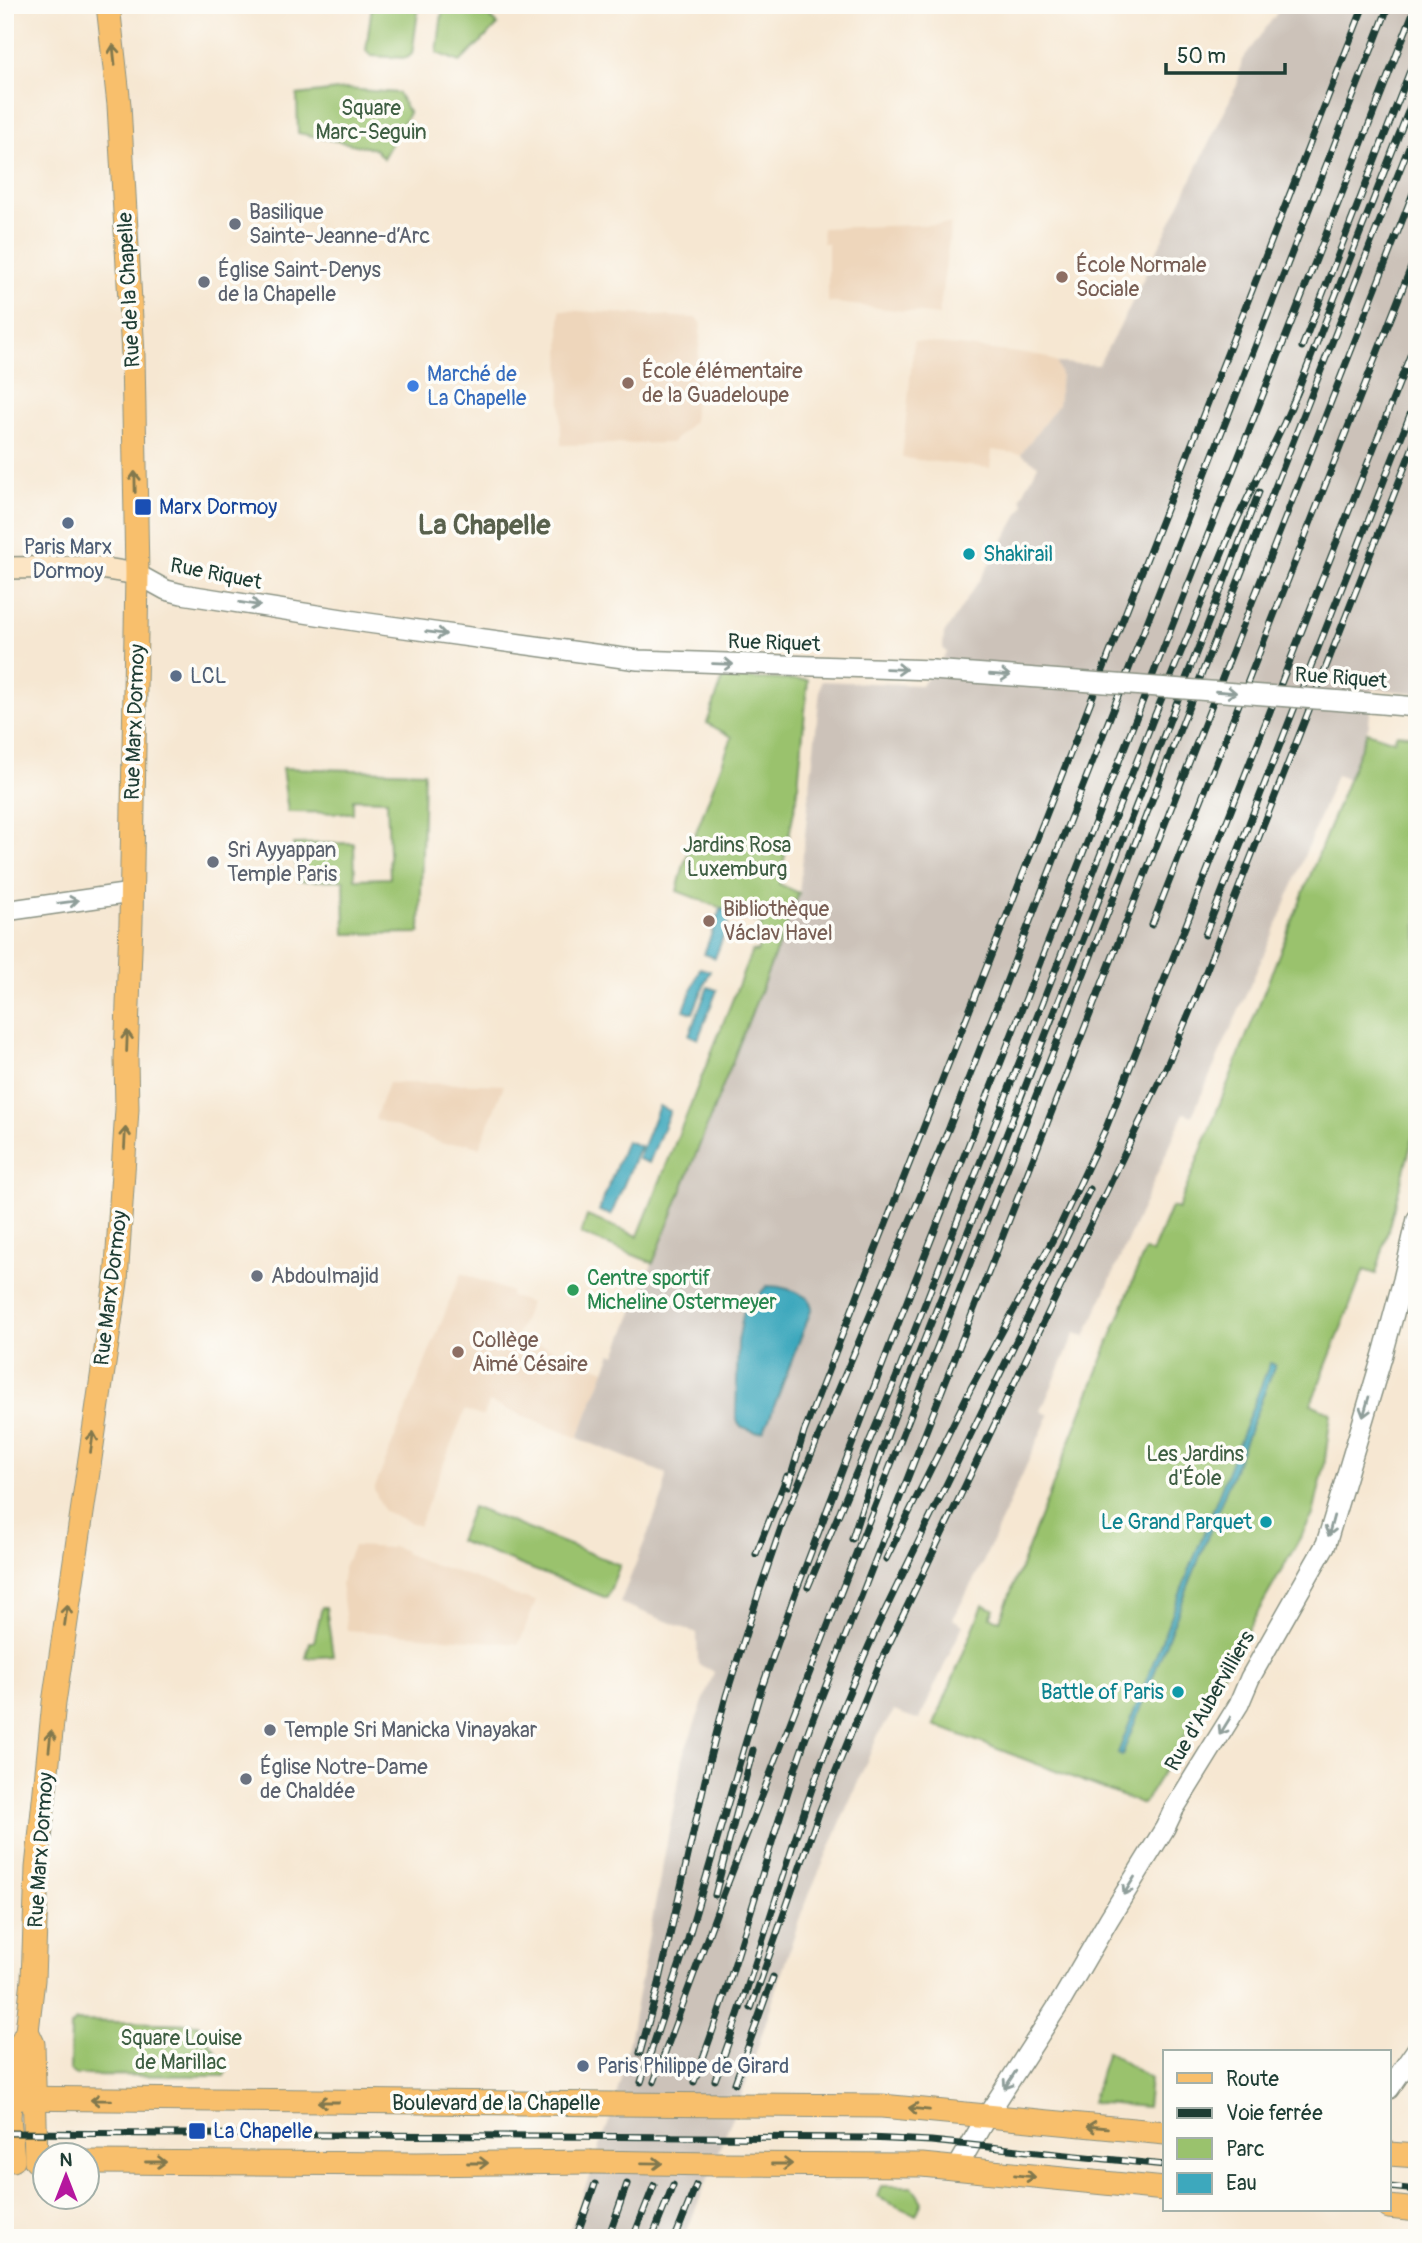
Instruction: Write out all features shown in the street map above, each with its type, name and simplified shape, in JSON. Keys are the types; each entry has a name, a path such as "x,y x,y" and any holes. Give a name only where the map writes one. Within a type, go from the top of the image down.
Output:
{"main road":[{"name":"Rue de la Chapelle","path":"108,5 119,105 133,355 137,575"},
{"path":"5,568 112,569 137,575"},
{"name":"Rue Marx Dormoy","path":"27,2031 37,1868 54,1703 116,1282 127,1109 137,575"},
{"path":"25,2161 9,2137 8,2098 14,2057 27,2031"},
{"path":"25,2161 35,2099 33,2045 27,2031"},
{"name":"Boulevard de la Chapelle","path":"8,2098 882,2106 1163,2133"},
{"path":"1390,2154 1417,2156"},
{"path":"102,2162 881,2164 957,2168 1163,2189"},
{"path":"1390,2207 1417,2210"}],"street":[{"name":"Rue Riquet","path":"137,575 166,590 182,594 628,659 932,670 1417,707"},
{"path":"5,911 131,893"},
{"name":"Rue d'Aubervilliers","path":"957,2168 1063,1998 1239,1704 1250,1678 1326,1544 1383,1354 1417,1219"},
{"path":"1390,2088 1417,2049"}],"shaded area":[{"path":"1283,5 1417,5 1417,693 1372,689 1369,725 1348,779 1336,775 1280,918 1192,1116 1184,1113 1085,1337 1075,1333 1041,1411 1049,1415 983,1562 953,1619 963,1625 919,1720 894,1711 878,1735 801,1914 746,2083 684,2238 567,2238 610,2119 625,2062 684,1753 714,1672 698,1664 697,1633 620,1603 664,1493 666,1474 578,1438 612,1353 616,1355 799,893 821,681 922,685 946,654 943,648 944,634 1024,505 1021,498 1038,465 1021,454 1058,405 1061,375 1057,363 1098,365 1125,317 1237,85 1242,60"},
{"path":"951,224 939,315 828,302 828,243 823,243 822,228"},
{"name":"École élémentaire de la Guadeloupe","path":"560,310 697,318 701,323 693,422 671,443 561,445"},
{"path":"914,341 1044,356 1057,363 1061,374 1058,405 1021,454 992,450 990,468 902,458"},
{"path":"388,1083 504,1085 479,1148 468,1143 444,1144 375,1119"},
{"name":"Collège Aimé Césaire","path":"461,1273 511,1292 510,1296 530,1303 517,1335 605,1370 578,1438 489,1402 483,1417 465,1410 419,1526 384,1511 374,1490"},
{"path":"353,1546 392,1546 521,1598 536,1601 519,1644 347,1630 341,1584 344,1567"}],"green space":[{"path":"372,5 419,5 412,54 407,58 371,56 366,51"},
{"path":"443,5 477,5 498,25 460,62 437,53"},
{"name":"Square Marc-Seguin","path":"346,89 398,93 409,113 383,158 375,149 298,133 297,95"},
{"name":"Jardins Rosa Luxemburg","path":"723,678 808,680 797,796 779,884 799,893 653,1263 581,1234 587,1216 638,1236 752,951 757,952 763,937 758,934 762,924 677,891 684,864 732,737 707,723"},
{"name":"Les Jardins d'Éole","path":"1367,732 1394,741 1397,734 1417,736 1417,1123 1376,1274 1364,1270 1311,1404 1331,1413 1324,1467 1313,1515 1213,1691 1143,1804 934,1725 983,1605 994,1609 990,1617 1000,1620 1145,1250 1152,1253 1171,1207 1178,1209"},
{"path":"282,768 424,772 420,933 345,934 344,880 298,881 293,844 354,843 355,879 390,878 387,800 353,799 353,813 288,812"},
{"path":"472,1507 620,1565 607,1598 459,1541"},
{"path":"322,1607 326,1607 333,1656 306,1658 310,1642 314,1642"},
{"name":"Square Louise de Marillac","path":"76,2021 198,2024 227,2070 224,2076 76,2075 70,2070 71,2026"},
{"path":"1107,2051 1150,2079 1147,2107 1092,2102"},
{"path":"881,2186 912,2186 922,2202 916,2215 877,2197"}],"water":[{"path":"721,909 732,913 715,958 704,954"},
{"path":"700,968 710,971 693,1013 684,1010"},
{"path":"708,987 717,990 698,1039 689,1035"},
{"path":"659,1106 670,1111 649,1163 638,1159"},
{"path":"626,1141 640,1146 611,1215 599,1211"},
{"path":"767,1286 784,1288 799,1294 809,1299 812,1308 768,1422 763,1431 756,1432 740,1426 736,1418 738,1342 746,1299 758,1300"},
{"path":"1270,1363 1275,1365 1122,1755 1118,1753"}],"railway":[{"path":"788,1486 804,1432 1364,5"},
{"path":"640,2053 659,1984 726,1696 784,1519 949,1128 1389,5"},
{"path":"641,2082 688,1939 761,1690 795,1594 900,1319 1416,5"},
{"path":"1302,347 1417,53"},
{"path":"1295,398 1417,89"},
{"path":"654,2082 846,1579 1417,126"},
{"path":"694,2082 810,1726 1417,183"},
{"path":"1152,925 1417,252"},
{"path":"886,1559 971,1388 1058,1230 1106,1128 1417,338"},
{"path":"808,1587 896,1378 1154,717 1231,532 1299,389"},
{"path":"1205,935 1417,397"},
{"path":"751,2008 820,1810 879,1665 1168,1063 1417,436"},
{"path":"852,1539 916,1361 1259,492"},
{"path":"715,2080 807,1803 859,1669 1090,1189"},
{"path":"756,1554 787,1476"},
{"path":"715,1895 753,1750"},
{"path":"735,2083 773,1977"},
{"path":"5,2133 869,2138 931,2141 1163,2165"},
{"path":"576,2238 595,2184"},
{"path":"608,2238 627,2184"},
{"path":"633,2238 654,2185"},
{"path":"652,2238 673,2185"},
{"path":"675,2238 696,2185"},
{"path":"1390,2187 1417,2190"}],"place":[{"name":"Basilique Sainte-Jeanne-d’Arc","path":"235,224"},
{"name":"École Normale Sociale","path":"1062,277"},
{"name":"Église Saint-Denys de la Chapelle","path":"204,282"},
{"name":"École élémentaire de la Guadeloupe","path":"628,383"},
{"name":"Marché de La Chapelle","path":"413,386"},
{"name":"Marx Dormoy","path":"143,507"},
{"name":"Paris Marx Dormoy","path":"68,523"},
{"name":"Shakirail","path":"969,554"},
{"name":"LCL","path":"176,676"},
{"name":"Sri Ayyappan Temple Paris","path":"213,862"},
{"name":"Bibliothèque Václav Havel","path":"709,921"},
{"name":"Abdoulmajid","path":"257,1276"},
{"name":"Centre sportif Micheline Ostermeyer","path":"573,1290"},
{"name":"Collège Aimé Césaire","path":"458,1352"},
{"name":"Le Grand Parquet","path":"1266,1522"},
{"name":"Battle of Paris","path":"1178,1692"},
{"name":"Temple Sri Manicka Vinayakar","path":"270,1730"},
{"name":"Église Notre-Dame de Chaldée","path":"246,1779"},
{"name":"Paris Philippe de Girard","path":"583,2066"},
{"name":"La Chapelle","path":"197,2131"}],"district":[{"name":"La Chapelle","path":"484,525"}]}
